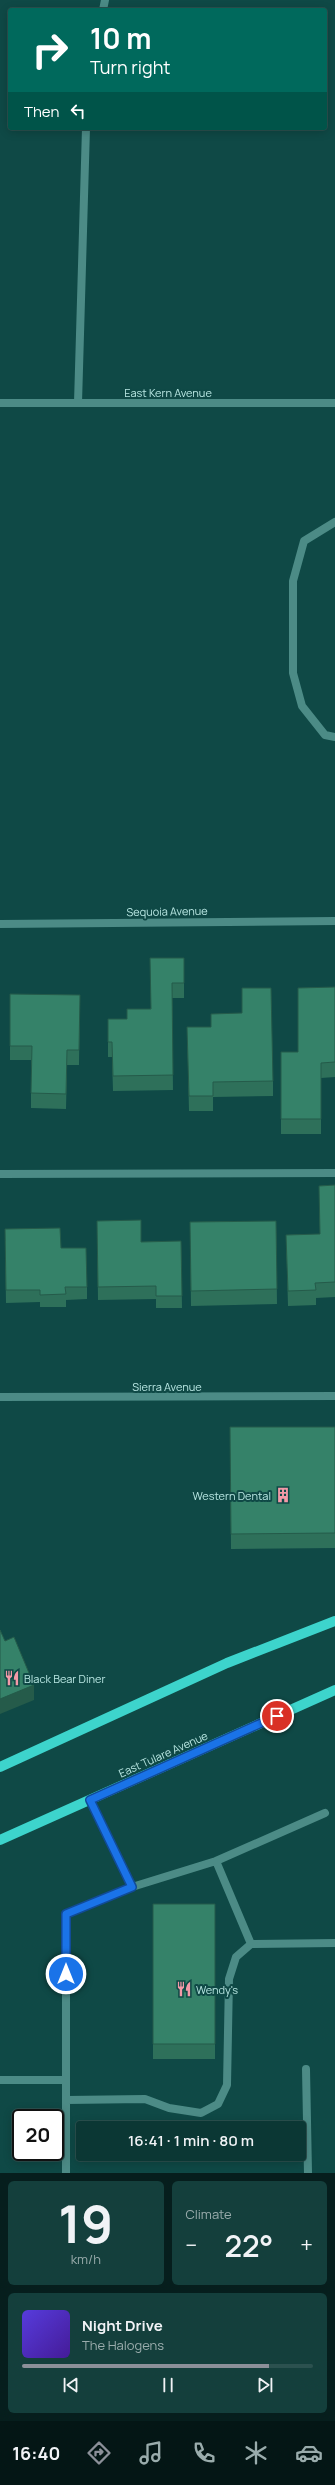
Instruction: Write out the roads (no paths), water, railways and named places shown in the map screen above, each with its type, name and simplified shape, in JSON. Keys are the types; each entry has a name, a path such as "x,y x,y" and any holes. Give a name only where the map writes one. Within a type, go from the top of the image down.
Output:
{"main road":[{"path":"0,1767 227,1663 335,1621"},
{"name":"East Tulare Avenue","path":"0,1840 335,1690"}],"street":[{"path":"78,403 86,130"},
{"name":"East Kern Avenue","path":"0,403 335,403"},
{"path":"335,522 304,541 293,581 293,673 302,706 325,735 335,737"},
{"name":"Sequoia Avenue","path":"0,924 335,920"},
{"path":"0,1174 335,1173"},
{"name":"Sierra Avenue","path":"0,1398 335,1396"},
{"path":"90,1800 132,1887"},
{"path":"66,2173 66,1914 132,1887 216,1861 325,1813"},
{"path":"216,1861 251,1944"},
{"path":"66,2100 146,2099 169,2108 201,2113 218,2104 228,2085 229,1979 236,1957 251,1944 335,1943"},
{"path":"306,2069 308,2173"},
{"path":"0,2080 66,2080"}],"place":[{"name":"Western Dental","path":"283,1495"},
{"name":"Black Bear Diner","path":"12,1678"},
{"name":"Wendy's","path":"184,1989"}]}
